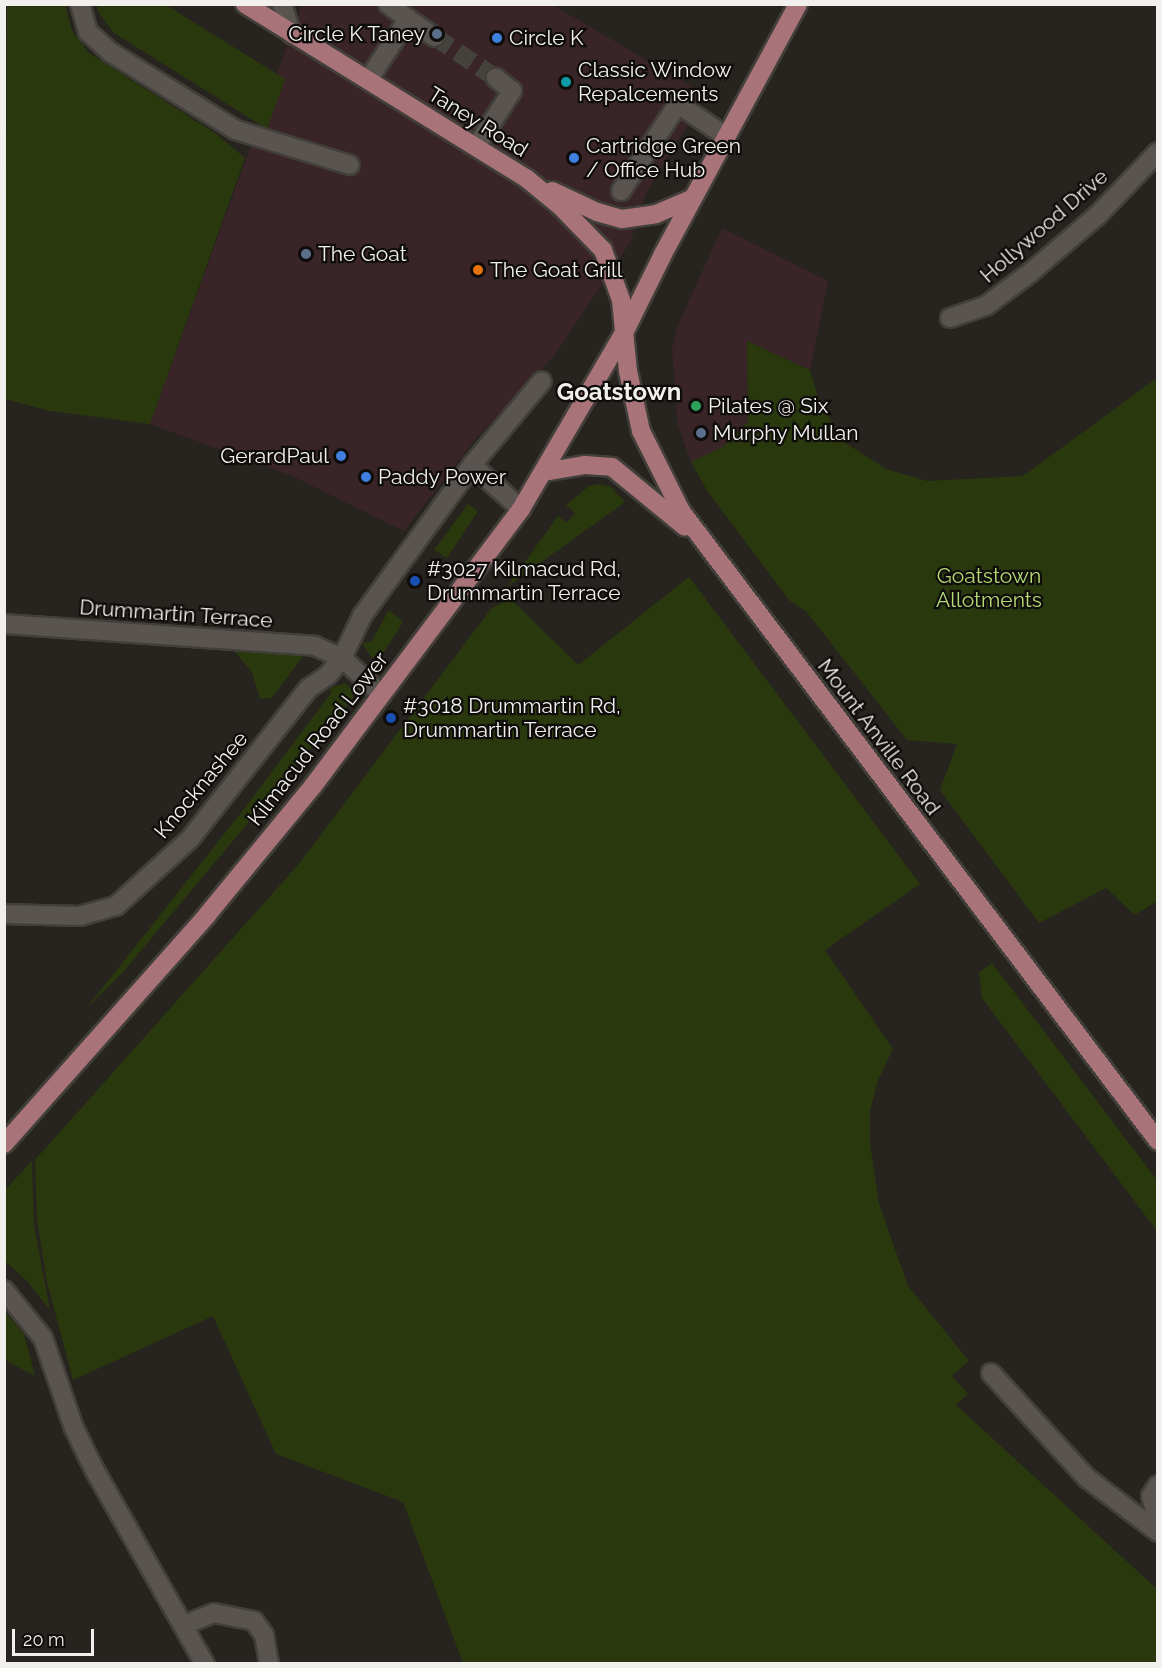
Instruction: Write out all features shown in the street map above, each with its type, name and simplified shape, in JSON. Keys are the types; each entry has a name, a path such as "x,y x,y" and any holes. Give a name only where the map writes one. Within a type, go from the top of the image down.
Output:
{"main road":[{"name":"Taney Road","path":"244,4 526,178 561,207 603,250 616,278 625,332"},
{"name":"Kilmacud Road Lower","path":"4,1144 207,915 382,694 521,509 625,332 692,199 798,4"},
{"path":"526,178 597,212 622,219 656,214 692,199"},
{"name":"Mount Anville Road","path":"625,332 628,371 641,431 659,473 701,539 1158,1141"},
{"path":"544,472 585,465 612,467 701,539"}],"street":[{"path":"80,4 88,32 110,52 236,130 350,165"},
{"path":"282,4 292,34"},
{"path":"388,4 435,37"},
{"path":"368,80 408,18"},
{"path":"476,147 512,92 496,78"},
{"path":"621,191 678,104 726,136"},
{"name":"Hollywood Drive","path":"950,318 987,305 1031,272 1098,215 1158,152"},
{"name":"Knocknashee","path":"4,914 80,916 116,906 190,839 309,688 327,675 342,658 362,616 472,465 542,381"},
{"path":"472,465 521,509"},
{"name":"Drummartin Terrace","path":"4,624 315,646 342,658"},
{"path":"342,658 382,694"},
{"path":"4,1290 27,1313 43,1338 74,1428 94,1469 205,1664"},
{"path":"991,1373 1087,1478 1158,1532"},
{"path":"1158,1485 1151,1496 1158,1523"},
{"path":"184,1625 214,1613 254,1621 264,1635 270,1664"}],"shaded area":[{"path":"302,5 553,5 706,95 645,195 631,241 554,356 474,441 404,531 290,475 150,424"},
{"path":"722,228 828,281 810,370 747,341 748,422 723,447 691,462 678,426 672,348 678,325"}],"green space":[{"path":"7,5 65,5 72,30 89,53 215,133 245,158 150,424 50,411 5,399"},
{"path":"97,5 166,5 285,79 267,129 114,33 98,12"},
{"name":"Goatstown Allotments","path":"747,341 810,370 817,394 841,440 886,469 927,481 1023,476 1157,378 1157,901 1135,915 1106,888 1039,923 940,790 957,744 907,740 806,611 790,601 708,492 691,462 723,447 748,422"},
{"path":"599,484 611,487 625,502 507,587 558,516 567,523 575,513 566,505 589,486"},
{"path":"468,504 478,511 447,558 434,550"},
{"path":"689,577 920,884 825,950 893,1049 878,1080 870,1111 870,1144 879,1204 908,1286 969,1361 952,1376 968,1394 956,1405 1157,1589 1157,1663 463,1663 403,1502 276,1454 213,1316 73,1380 47,1282 37,1220 35,1160 298,865 491,609 510,598 578,665"},
{"path":"389,610 403,622 380,658 372,658 362,643 371,642"},
{"path":"252,649 307,651 272,698 260,699 252,672 235,652"},
{"path":"345,683 354,691 353,698 123,972 85,1010 240,814 331,693 330,688"},
{"path":"992,963 1157,1180 1157,1231 982,998 979,972"},
{"path":"32,1161 34,1225 50,1310 27,1281 5,1261 5,1190"},
{"path":"4,1311 24,1334 35,1376 5,1360"}],"tunnel":[{"path":"435,37 496,78"}],"place":[{"name":"Circle K Taney","path":"437,34"},
{"name":"Circle K","path":"497,38"},
{"name":"Classic Window Repalcements","path":"566,82"},
{"name":"Cartridge Green / Office Hub","path":"574,158"},
{"name":"The Goat","path":"306,254"},
{"name":"The Goat Grill","path":"478,270"},
{"name":"Pilates @ Six","path":"696,406"},
{"name":"Murphy Mullan","path":"701,433"},
{"name":"GerardPaul","path":"341,456"},
{"name":"Paddy Power","path":"366,477"},
{"name":"#3027 Kilmacud Rd, Drummartin Terrace","path":"415,581"},
{"name":"#3018 Drummartin Rd, Drummartin Terrace","path":"391,718"}],"district":[{"name":"Goatstown","path":"619,392"}]}
